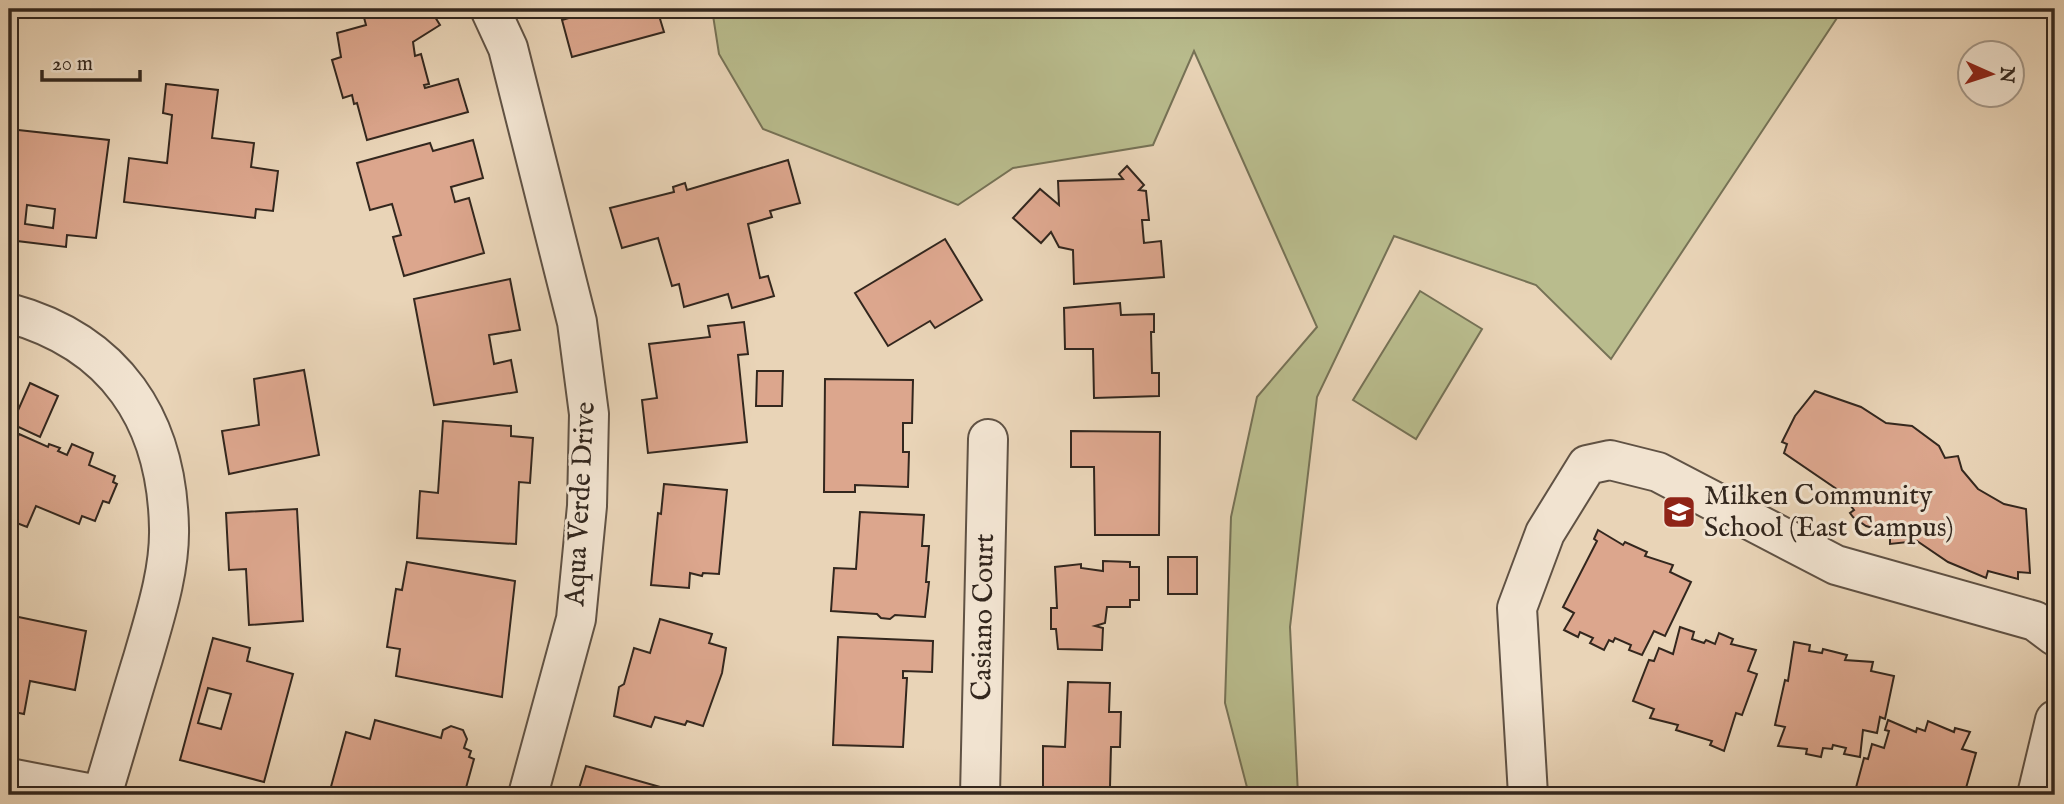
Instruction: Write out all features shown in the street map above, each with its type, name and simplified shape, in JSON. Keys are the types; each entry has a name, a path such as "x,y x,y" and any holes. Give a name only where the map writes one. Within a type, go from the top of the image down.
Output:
{"street":[{"name":"Aqua Verde Drive","path":"490,9 508,48 577,322 589,414 587,506 576,619 528,795"},
{"path":"9,313 39,321 98,355 140,404 162,462 169,529 160,598 100,795 9,778"},
{"name":"Casiano Court","path":"980,795 988,439"},
{"path":"1528,795 1517,608 1545,533 1587,465 1610,460 1658,472 1836,565 2035,621 2055,636"},
{"path":"2036,795 2055,720"}],"green space":[{"path":"712,9 1848,9 1839,15 1611,359 1536,285 1394,236 1317,397 1290,627 1298,795 1249,795 1225,703 1231,517 1257,397 1317,327 1194,51 1153,145 1013,168 958,205 763,129 719,54"},
{"path":"1420,291 1482,329 1416,439 1353,400"}],"building":[{"path":"365,9 430,9 440,25 413,42 415,56 421,54 429,84 424,85 425,88 458,79 468,112 367,140 357,103 354,104 352,95 343,98 332,60 341,57 337,33 366,25 362,10"},
{"path":"572,9 657,9 664,32 572,57 562,20 575,16"},
{"path":"166,84 218,90 212,138 254,143 251,167 278,171 273,211 256,209 255,218 124,202 129,158 167,163 172,115 163,113"},
{"path":"9,129 109,140 96,238 67,235 66,247 9,240","holes":["27,205 55,209 53,228 25,224"]},
{"path":"473,140 483,178 451,187 455,202 469,198 484,253 404,276 393,237 401,235 392,204 370,210 357,163 430,143 433,151"},
{"path":"788,160 800,203 770,211 772,217 748,224 760,278 768,276 774,296 732,308 728,294 684,307 679,284 672,286 658,238 622,248 610,208 674,192 673,187 685,183 687,190"},
{"path":"1127,166 1144,185 1139,190 1146,191 1149,220 1142,220 1144,243 1161,241 1164,277 1074,284 1073,250 1059,247 1051,232 1041,243 1013,218 1040,189 1059,205 1058,181 1123,179 1119,174"},
{"path":"945,239 982,300 935,328 930,321 888,346 855,293"},
{"path":"510,279 520,330 489,335 494,364 511,360 517,392 434,405 414,299"},
{"path":"1120,303 1121,315 1154,314 1154,332 1151,332 1152,373 1159,373 1159,396 1094,398 1093,349 1065,349 1064,308"},
{"path":"744,322 748,354 738,355 747,442 648,453 642,400 657,398 649,344 710,337 708,326"},
{"path":"304,370 319,455 229,474 222,431 259,425 254,379"},
{"path":"757,371 783,371 782,406 756,406"},
{"path":"825,379 913,380 912,423 903,423 903,452 909,452 908,487 855,485 855,492 824,492"},
{"path":"30,383 58,396 40,437 12,424"},
{"path":"1815,391 1861,407 1886,423 1912,426 1939,446 1945,458 1958,456 1962,470 1978,489 2004,504 2026,509 2030,573 2018,572 2018,579 1988,571 1986,578 1948,562 1917,541 1890,544 1890,533 1866,526 1853,517 1850,513 1854,510 1838,490 1784,453 1787,444 1782,442 1795,416"},
{"path":"443,421 511,426 511,436 533,438 530,483 519,482 516,544 417,538 420,491 438,493"},
{"path":"1071,431 1160,432 1159,535 1095,535 1094,467 1071,467"},
{"path":"19,434 48,447 49,444 60,448 58,451 67,455 72,444 93,453 89,465 115,476 113,482 117,484 109,503 103,501 95,521 82,516 79,524 36,506 27,527 9,520 9,458"},
{"path":"664,484 727,490 719,574 703,573 702,576 690,573 689,588 651,585 658,513 661,514"},
{"path":"297,509 303,621 249,625 246,569 229,570 226,513"},
{"path":"860,512 924,515 922,546 929,546 925,617 895,615 890,619 881,618 877,614 831,611 834,568 856,569"},
{"path":"1598,530 1623,545 1625,542 1647,552 1645,556 1673,565 1670,572 1691,582 1665,636 1654,631 1642,655 1629,650 1631,645 1615,638 1613,642 1609,640 1604,650 1590,643 1593,638 1580,632 1578,637 1564,630 1574,613 1563,607 1597,541 1594,539"},
{"path":"1168,557 1197,557 1197,594 1168,594"},
{"path":"1103,561 1130,562 1130,567 1139,567 1139,600 1130,600 1130,607 1107,607 1105,623 1095,626 1103,628 1102,650 1058,649 1056,629 1051,629 1051,608 1057,608 1055,567 1081,564 1081,568 1103,571"},
{"path":"407,562 515,581 502,697 396,676 400,649 387,647 396,589 402,590"},
{"path":"9,615 86,631 75,690 30,681 24,714 9,711"},
{"path":"660,619 712,634 709,643 726,648 722,673 703,726 687,721 685,725 655,717 651,727 614,716 619,687 624,684 634,648 650,653"},
{"path":"1680,627 1694,632 1692,639 1704,643 1706,640 1715,644 1719,633 1733,639 1731,644 1756,650 1748,671 1757,674 1742,715 1736,713 1724,751 1710,745 1712,741 1676,730 1678,725 1650,718 1654,709 1633,701 1649,660 1654,661 1659,648 1673,654"},
{"path":"838,637 933,641 932,672 903,671 903,678 907,678 903,747 833,745"},
{"path":"213,638 250,648 247,661 293,674 264,782 180,760","holes":["208,688 231,694 221,729 198,723"]},
{"path":"1794,642 1810,645 1809,651 1822,653 1823,649 1847,655 1845,660 1873,662 1871,671 1894,676 1885,719 1880,717 1877,733 1863,730 1860,757 1844,754 1846,748 1833,745 1832,749 1823,748 1821,757 1806,754 1807,749 1778,746 1785,727 1775,725 1785,680 1788,681"},
{"path":"1068,682 1110,683 1109,712 1121,712 1120,747 1111,747 1110,787 1043,787 1043,746 1065,747"},
{"path":"375,720 441,738 443,730 451,726 463,730 467,739 464,748 471,751 469,757 474,759 464,795 329,794 346,732 370,739"},
{"path":"1888,720 1916,732 1917,728 1925,731 1928,721 1954,732 1955,728 1970,732 1962,749 1976,753 1964,795 1854,795 1864,758 1868,759 1872,744 1884,748 1889,731 1885,730"},
{"path":"586,766 685,794 577,795"}],"place":[{"name":"Milken Community School (East Campus)","path":"1679,512"}]}
